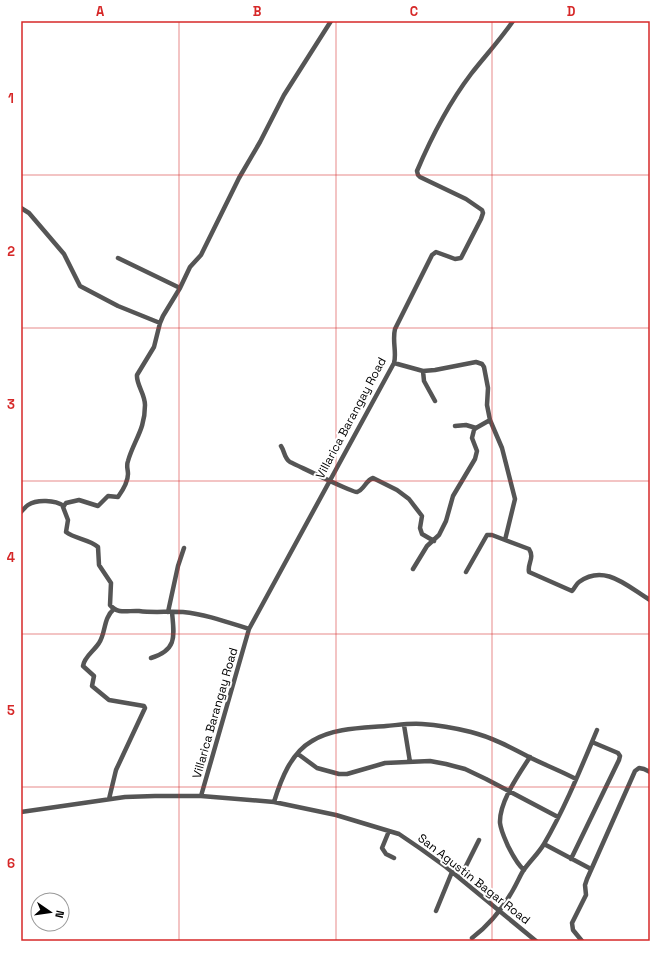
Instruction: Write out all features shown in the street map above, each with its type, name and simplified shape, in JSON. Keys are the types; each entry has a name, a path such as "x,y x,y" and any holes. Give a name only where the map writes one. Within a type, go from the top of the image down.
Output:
{"street":[{"path":"249,629 207,616 183,612 124,612 114,608 110,605 112,590 111,583 99,565 98,547 94,543 80,539 66,532 68,520 63,509 68,502 79,500 98,506 108,496 118,497 123,489 128,476 127,462 140,434 144,418 144,398 137,380 137,375 154,347 160,323 190,267 203,250 239,178 260,142 284,95 331,21"},
{"name":"Villarica Barangay Road","path":"201,796 249,629 328,481 394,363 393,337 395,330 432,255 436,252 455,259 461,258 483,213 482,210 466,200 420,177 417,174 417,171 438,127 460,90 470,75 513,21"},
{"path":"21,208 29,213 64,254 82,288 118,306 160,323"},
{"path":"118,258 180,288"},
{"path":"394,363 423,371 472,363 482,364 486,372 488,388 487,405 490,420 502,448 515,500 505,540"},
{"path":"423,371 424,381 436,402"},
{"path":"413,569 427,546 439,535 445,524 452,496 475,459 477,449 472,438 476,428 490,420"},
{"path":"455,426 466,425 476,428"},
{"path":"280,446 284,451 285,458 290,462 328,481 355,492 361,490 371,478 377,479 402,494 413,502 423,517 420,528 422,534 434,541"},
{"path":"21,512 30,504 39,502 56,502 64,506"},
{"path":"466,572 487,535 492,535 529,549 532,555 528,570 529,572 566,589 573,591 577,584 586,578 601,574 611,577 634,589 650,600"},
{"path":"151,658 163,653 171,646 173,639 170,612 178,566 184,548"},
{"path":"109,799 116,770 146,708 144,706 113,701 105,698 92,686 94,676 83,666 86,658 99,644 107,617 114,608"},
{"path":"274,802 281,780 289,765 310,741 335,732 364,728 422,724 471,732 516,749 576,779"},
{"path":"404,725 410,762"},
{"path":"472,938 500,911 524,870 544,844 576,779 597,730"},
{"path":"572,859 620,756 618,753 592,742"},
{"path":"298,754 317,768 339,774 348,774 385,764 430,761 446,764 465,769 558,817"},
{"path":"524,870 518,864 508,845 500,822 502,811 509,792 530,757"},
{"path":"582,941 573,930 572,923 586,895 586,882 591,869 635,771 642,768 650,772"},
{"name":"San Agustin Bagar Road","path":"21,812 109,799 155,796 201,796 274,802 336,815 399,834 460,878 536,941"},
{"path":"389,831 382,848 386,854 394,858"},
{"path":"460,878 479,840"},
{"path":"544,844 591,869"},
{"path":"436,911 452,872"}]}
